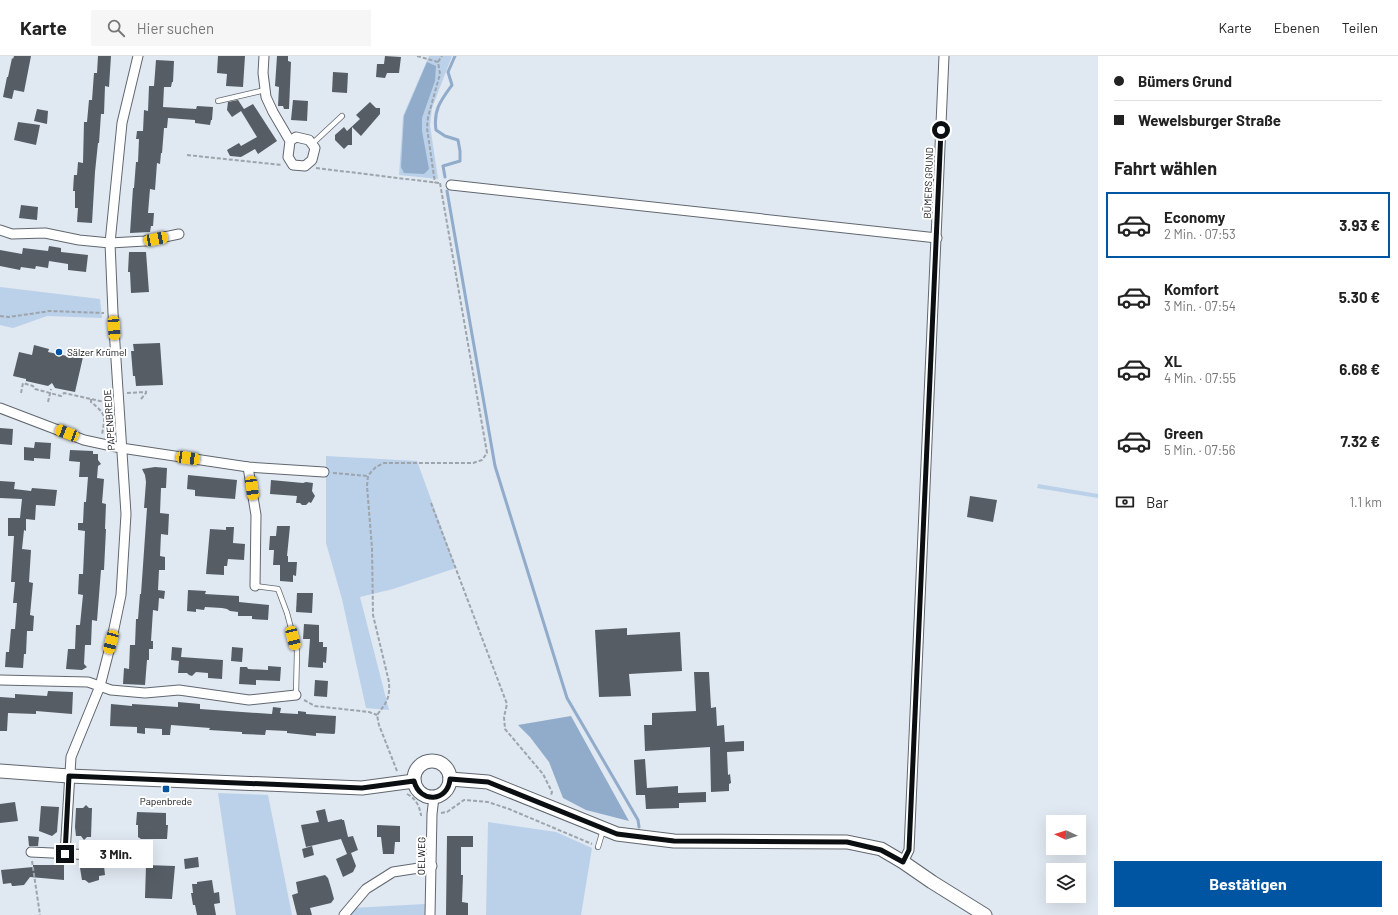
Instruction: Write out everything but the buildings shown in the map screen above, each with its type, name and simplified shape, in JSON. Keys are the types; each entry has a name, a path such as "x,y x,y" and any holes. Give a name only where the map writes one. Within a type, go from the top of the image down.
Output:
{"main road":[{"path":"433,761 442,764 448,770 450,779 447,789 442,794 434,797 422,794 416,787 414,776 419,767 424,763 433,761"},
{"path":"0,771 69,776 362,788 414,781"},
{"path":"450,779 488,782 617,834 674,841 847,842 881,850 903,862 985,915"}],"street":[{"name":"PAPENBREDE","path":"65,854 71,757 100,686 121,595 126,514 110,243 122,123 138,56"},
{"path":"264,56 263,73 265,90 273,112 290,141 288,157 293,165 305,166 312,160 315,148 309,140 296,137 290,141"},
{"name":"BÜMERS GRUND","path":"903,862 909,850 944,56"},
{"path":"451,184 937,238"},
{"path":"0,230 12,234 45,233 79,240 110,243 145,241 179,234"},
{"path":"0,408 84,440 121,448 248,466 324,472"},
{"path":"248,466 256,516 255,586"},
{"path":"0,680 88,682 110,690 145,693 179,690 249,700 296,695"},
{"name":"OELWEG","path":"430,915 432,814 434,797"},
{"path":"31,852 135,857"},
{"path":"344,915 366,889 393,872 432,866"}],"lane":[{"path":"218,101 265,90"},
{"path":"312,144 342,116"},
{"path":"255,586 278,589 287,612 296,651 296,695"},
{"path":"598,847 603,829"}],"path":[{"path":"417,56 438,62"},
{"path":"435,183 428,117 440,74 438,62 442,56"},
{"path":"187,155 293,165"},
{"path":"305,166 451,184"},
{"path":"377,714 387,702 390,693 390,682 373,615 372,548 367,486 368,476 376,467 384,463 473,463 482,460 487,453 440,183"},
{"path":"0,316 9,317 50,311 104,313"},
{"path":"21,393 23,383 33,386 35,389 61,396 64,394 109,403"},
{"path":"48,402 51,389"},
{"path":"127,393 146,391 141,399"},
{"path":"91,399 91,402 104,414 100,443"},
{"path":"324,472 368,476"},
{"path":"431,503 507,704 504,717 505,729 543,774 552,792 548,806"},
{"path":"296,695 315,706 377,714"},
{"path":"377,714 379,725 397,771"},
{"path":"403,794 407,794 414,798 420,806 421,815 447,812 464,800 488,802 509,809 598,847"},
{"path":"31,852 40,915"}],"shaded area":[{"path":"429,56 452,56 432,108 430,125 438,179 399,175 403,116"},
{"path":"427,62 436,66 435,81 422,118 422,131 429,169 424,174 404,173 401,167 404,116"},
{"path":"0,287 100,299 102,318 47,316 13,328 0,325"},
{"path":"326,456 417,461 456,568 393,589 360,597 389,710 366,708 342,599 326,543"},
{"path":"1038,484 1098,494 1098,498 1037,488"},
{"path":"571,716 629,821 586,810 563,798 549,762 530,737 518,725"},
{"path":"218,793 268,795 292,915 236,915"},
{"path":"488,822 556,832 592,848 581,915 486,915"},
{"path":"425,904 425,915 347,915 353,908"}],"waterway":[{"path":"445,177 443,166 460,161 458,140 445,136 436,130 435,123 437,111 441,101 452,85 448,72 455,56"},
{"path":"447,191 495,466 567,698 638,820 639,827"}],"place":[{"name":"Sälzer Krümel","path":"59,352"},
{"name":"Papenbrede","path":"166,789"}],"route":[{"path":"65,854 69,776 362,788 414,781 416,787 422,794 434,797 442,794 447,789 450,779 488,782 617,834 674,841 847,842 865,845 881,850 903,862 909,850 941,130"}]}
